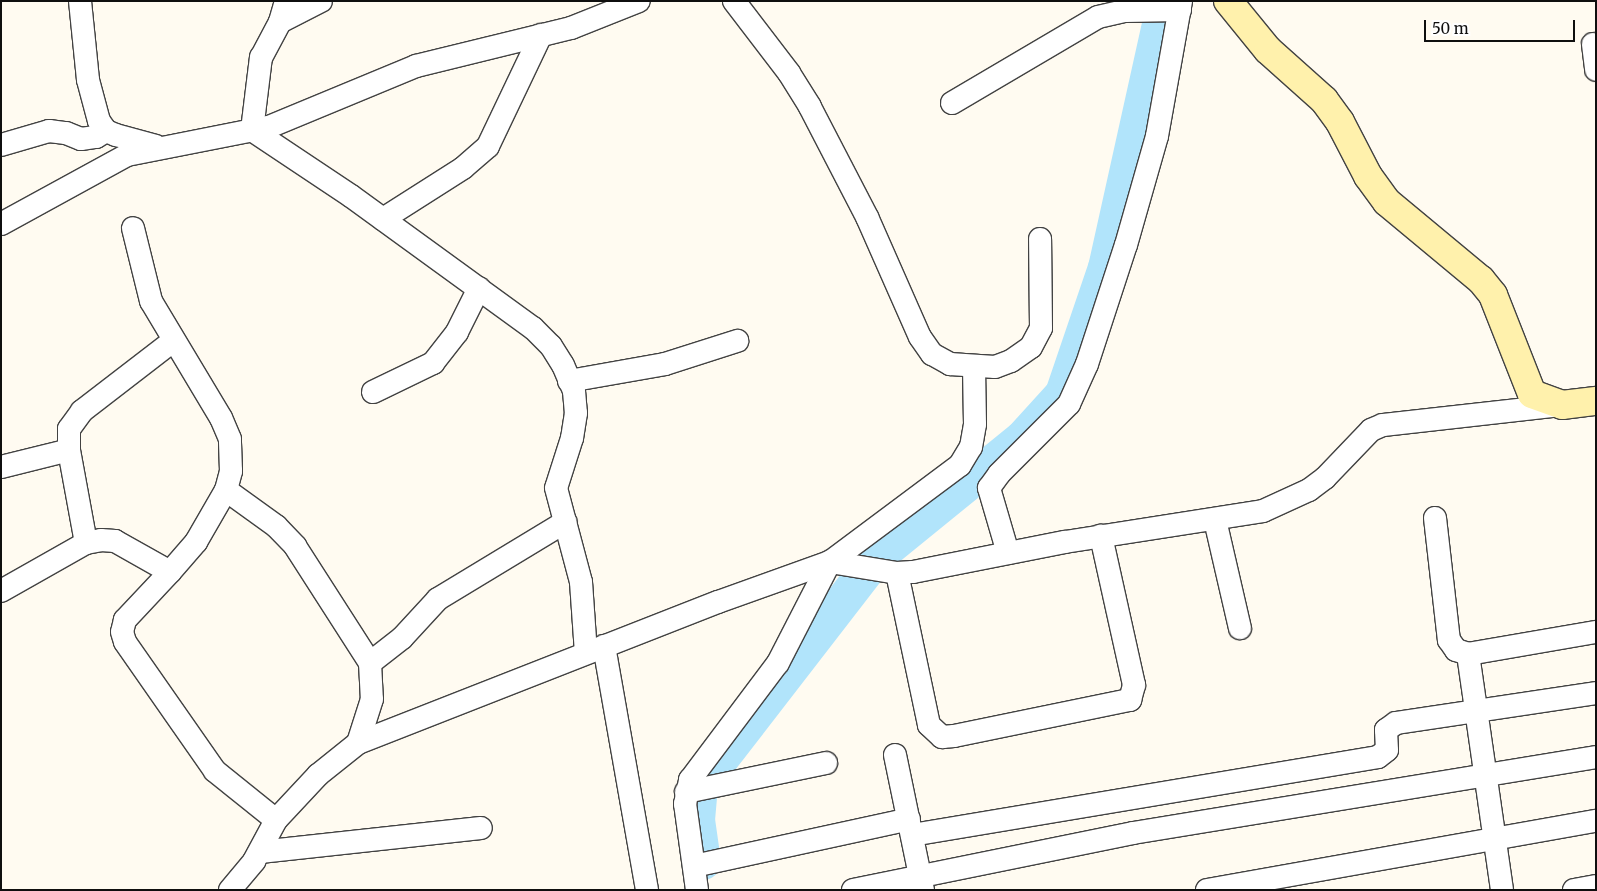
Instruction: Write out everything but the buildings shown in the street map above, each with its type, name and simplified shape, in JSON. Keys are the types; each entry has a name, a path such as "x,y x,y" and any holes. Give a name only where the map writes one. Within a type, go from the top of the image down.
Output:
{"street":[{"path":"80,1 93,104 106,131 158,147"},
{"path":"252,130 261,57 283,12 321,1"},
{"path":"1,224 104,166 158,147 268,127 416,66 541,35 603,17 639,1"},
{"path":"734,1 789,73 810,107 866,217 920,337 932,354 950,364 974,367 995,366 1031,347 1040,328 1040,239"},
{"path":"1228,1 1268,50 1324,100 1340,122 1368,176 1387,202 1481,280 1493,295 1532,394 1562,405"},
{"path":"952,103 1084,23 1125,6 1172,8 1157,136 1126,245 1087,364 1069,404 999,474 989,488 1008,553"},
{"path":"383,219 463,168 488,146 541,35"},
{"path":"1593,44 1596,70"},
{"path":"252,130 383,219 479,288 533,328 551,346 569,381 576,413 572,438 556,488 582,582 647,890"},
{"path":"1,145 49,131 66,132 81,139 96,137 106,131"},
{"path":"133,228 151,300 173,341 221,418 230,439 231,471 226,490 196,542 125,620 122,632 125,642 215,771 276,820"},
{"path":"373,392 433,363 450,344 479,288"},
{"path":"86,544 70,450 69,429 82,411 173,341"},
{"path":"569,381 665,364 737,341"},
{"path":"230,890 260,852 276,820 318,775 358,743 595,650 830,562 960,465 971,446 974,424 974,367"},
{"path":"830,562 889,572 1101,536 1264,512 1309,490 1325,478 1371,430 1383,425 1596,401"},
{"path":"1,467 70,450"},
{"path":"226,490 276,526 295,546 370,663 372,699 358,743"},
{"path":"1435,518 1449,640 1456,650 1468,654 1596,632"},
{"path":"1215,520 1240,628"},
{"path":"370,663 402,638 438,599 565,522"},
{"path":"889,572 929,724 942,737 954,736 1130,700 1134,685 1101,536"},
{"path":"1,591 86,544 116,541 170,572"},
{"path":"697,890 686,792 697,768 778,663 830,562"},
{"path":"1468,654 1502,890"},
{"path":"694,866 910,827 1378,757 1387,750 1385,736 1389,726 1596,693"},
{"path":"895,755 922,882"},
{"path":"854,890 922,882 1133,833 1596,757"},
{"path":"686,792 826,763"},
{"path":"1207,890 1494,837 1596,821"},
{"path":"260,852 481,828"},
{"path":"1574,890 1596,886"}],"waterway":[{"path":"703,862 697,820 700,786 878,556 1023,438 1063,394 1106,268 1165,1"}]}
